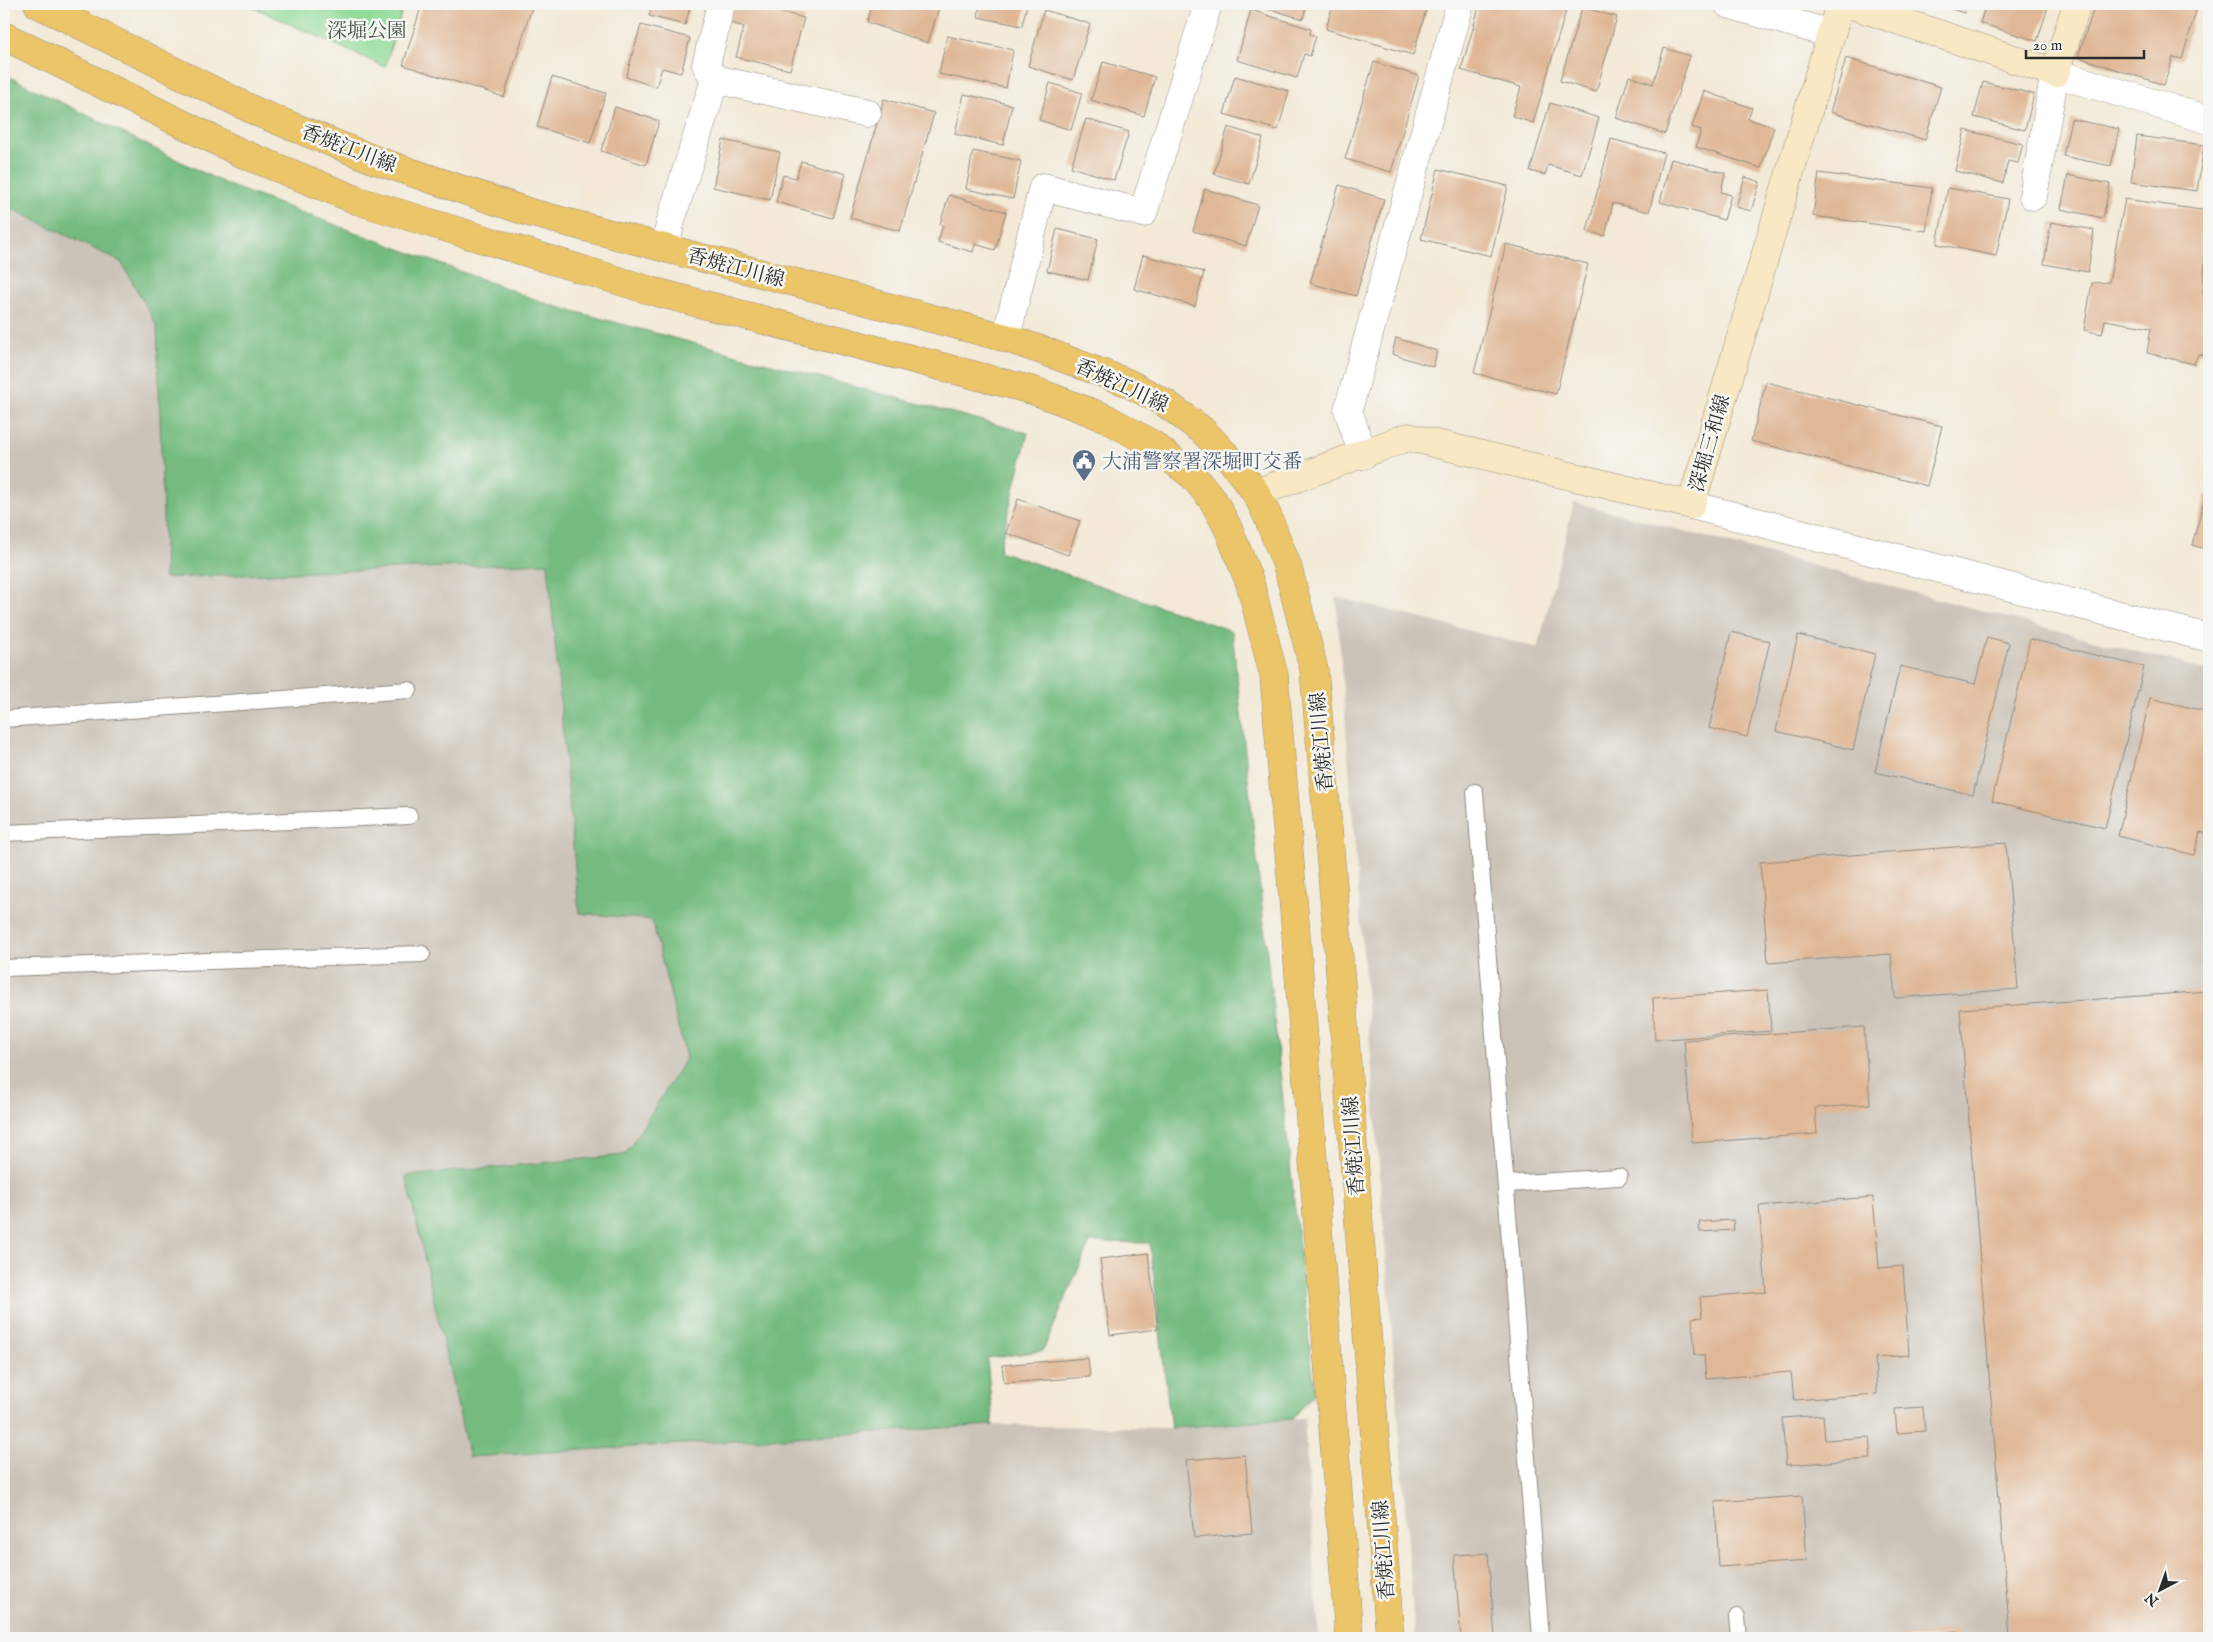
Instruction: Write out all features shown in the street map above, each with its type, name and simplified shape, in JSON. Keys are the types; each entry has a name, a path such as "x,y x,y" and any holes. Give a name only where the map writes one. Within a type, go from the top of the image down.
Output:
{"main road":[{"name":"香焼江川線","path":"38,4 259,113 375,160 528,212 1006,338 1047,352 1128,383 1166,403 1202,430 1231,460 1256,493 1288,568 1314,670 1336,919 1390,1638"},
{"name":"深堀三和線","path":"1256,493 1408,437 1694,493 1840,4"},
{"path":"1849,4 1905,12 2055,73 2077,4"},
{"name":"香焼江川線","path":"4,36 241,153 359,201 652,291 1035,391 1106,418 1152,444 1193,476 1213,500 1228,528 1250,583 1274,676 1294,912 1349,1638"}],"street":[{"path":"721,4 706,65 715,78 867,113"},
{"path":"1006,338 1028,256 1043,187 1143,213 1208,4"},
{"path":"1363,455 1348,410 1460,4"},
{"path":"1728,4 1831,34"},
{"path":"2033,196 2055,73 2209,120"},
{"path":"665,248 671,220 715,78"},
{"path":"1694,493 2209,638"}],"lane":[{"path":"4,719 409,690"},
{"path":"1475,792 1541,1638"},
{"path":"4,833 409,816"},
{"path":"4,968 422,954"},
{"path":"1506,1184 1619,1178"},
{"path":"1737,1617 1739,1638"}],"shaded area":[{"path":"4,205 121,262 157,326 165,578 548,563 579,913 652,920 686,1058 625,1155 406,1176 469,1457 993,1425 1171,1428 1304,1418 1319,1638 4,1638"},
{"path":"1574,502 2209,671 2209,1638 1415,1638 1336,597 1538,648"}],"green space":[{"name":"深堀公園","path":"246,4 404,4 385,67"},
{"path":"4,74 228,185 551,305 1028,433 999,551 1232,631 1315,1393 1292,1419 1171,1428 1150,1243 1090,1242 1043,1351 987,1358 993,1425 469,1457 406,1176 625,1155 686,1058 652,920 579,913 548,563 165,578 157,326 121,262 4,205"}],"building":[{"path":"422,4 533,4 504,97 403,65"},
{"path":"652,4 691,4 685,25 649,16"},
{"path":"733,4 749,4 804,18 790,70 736,57 744,27 728,22"},
{"path":"873,4 940,4 928,43 867,22"},
{"path":"980,4 1027,4 1022,26 978,17"},
{"path":"1260,4 1307,4 1303,19 1259,6"},
{"path":"1333,4 1415,4 1427,7 1413,55 1326,29"},
{"path":"1480,4 1568,4 1533,123 1512,116 1521,87 1461,70"},
{"path":"1936,4 1967,4 1964,13"},
{"path":"1986,4 2049,4 2037,41 1980,23"},
{"path":"2095,4 2198,4 2182,59 2173,57 2164,85 2078,57"},
{"path":"1582,7 1617,17 1596,92 1560,81"},
{"path":"1044,10 1090,24 1073,80 1028,66"},
{"path":"1251,10 1311,29 1310,34 1316,36 1310,56 1304,54 1297,78 1237,60"},
{"path":"641,25 690,38 681,73 662,68 656,87 626,77"},
{"path":"947,36 1013,50 1006,88 939,74"},
{"path":"1664,48 1690,56 1665,134 1616,118 1629,76 1653,84"},
{"path":"1846,58 1941,87 1925,140 1830,112"},
{"path":"1103,62 1155,77 1144,116 1091,100"},
{"path":"1374,62 1419,76 1391,172 1345,159"},
{"path":"1235,76 1289,91 1278,130 1224,114"},
{"path":"552,77 606,93 590,143 537,127"},
{"path":"1983,82 2034,94 2025,130 1974,117"},
{"path":"1050,83 1082,93 1071,130 1039,120"},
{"path":"1704,91 1752,108 1748,119 1774,127 1761,168 1696,147 1701,130 1692,127"},
{"path":"964,94 1012,105 1003,145 955,134"},
{"path":"884,99 934,113 900,231 850,218"},
{"path":"1550,103 1599,118 1582,175 1548,165 1545,175 1530,171"},
{"path":"615,107 659,121 646,165 601,151"},
{"path":"1086,119 1129,132 1114,180 1071,167"},
{"path":"2071,119 2119,129 2111,166 2063,156"},
{"path":"1228,127 1263,138 1249,184 1214,174"},
{"path":"1965,130 2023,144 2018,163 2008,161 2003,183 1955,171"},
{"path":"2137,136 2204,145 2197,191 2131,182"},
{"path":"1611,139 1664,153 1649,212 1613,203 1605,236 1587,231"},
{"path":"723,140 780,152 770,200 713,187"},
{"path":"973,151 1021,161 1013,199 966,189"},
{"path":"1671,159 1725,173 1721,192 1731,195 1724,220 1660,202"},
{"path":"801,161 846,174 833,218 776,202 783,175 796,178"},
{"path":"1438,169 1508,186 1491,256 1421,239"},
{"path":"1819,173 1932,188 1926,231 1813,216"},
{"path":"2068,175 2110,184 2103,218 2061,209"},
{"path":"1745,177 1760,182 1751,211 1736,207"},
{"path":"1339,185 1384,199 1356,296 1310,283"},
{"path":"1948,188 2008,199 1996,256 1937,244"},
{"path":"1205,189 1258,205 1246,246 1193,231"},
{"path":"949,195 1006,212 995,250 975,244 973,252 938,242 943,225 940,224"},
{"path":"2125,199 2208,211 2203,294 2209,296 2209,356 2198,354 2194,364 2147,353 2151,328 2105,320 2102,334 2084,330 2092,283 2109,282"},
{"path":"2051,222 2094,230 2088,272 2044,264"},
{"path":"1057,229 1098,239 1088,280 1047,271"},
{"path":"1506,244 1588,264 1556,394 1474,373"},
{"path":"1143,255 1204,272 1195,306 1134,289"},
{"path":"1396,338 1437,351 1433,367 1392,354"},
{"path":"1766,382 1942,426 1927,486 1751,441"},
{"path":"2206,494 2209,495 2209,550 2192,545"},
{"path":"1018,499 1080,521 1068,555 1006,533"},
{"path":"1731,632 1770,641 1747,737 1709,728"},
{"path":"1798,635 1875,654 1853,750 1776,731"},
{"path":"1987,637 2009,643 1973,795 1875,772 1900,666 1975,684"},
{"path":"2030,639 2144,667 2105,828 1992,801"},
{"path":"2150,698 2209,712 2209,834 2200,832 2194,855 2118,836"},
{"path":"2006,843 2018,989 1895,998 1891,954 1768,963 1760,862"},
{"path":"1768,990 1771,1031 1655,1040 1653,998"},
{"path":"2209,991 2209,1638 2010,1638 1960,1009"},
{"path":"1864,1027 1870,1104 1815,1108 1817,1134 1692,1143 1684,1040"},
{"path":"1873,1197 1879,1268 1903,1266 1909,1355 1875,1358 1877,1394 1794,1400 1791,1372 1706,1379 1704,1355 1695,1355 1692,1318 1702,1317 1700,1297 1766,1292 1759,1206"},
{"path":"1733,1220 1734,1230 1700,1232 1699,1222"},
{"path":"1148,1253 1158,1329 1110,1335 1100,1259"},
{"path":"1088,1358 1090,1377 1004,1383 1002,1365"},
{"path":"1923,1407 1925,1431 1897,1433 1895,1409"},
{"path":"1823,1415 1825,1440 1869,1437 1871,1459 1786,1465 1782,1418"},
{"path":"1245,1455 1252,1533 1194,1538 1186,1460"},
{"path":"1802,1496 1807,1561 1719,1567 1715,1502"},
{"path":"1488,1553 1495,1638 1461,1638 1454,1555"},
{"path":"1958,1631 1959,1638 1883,1638 1883,1637"}],"place":[{"name":"大浦警察署深堀町交番","path":"1084,482"}]}
